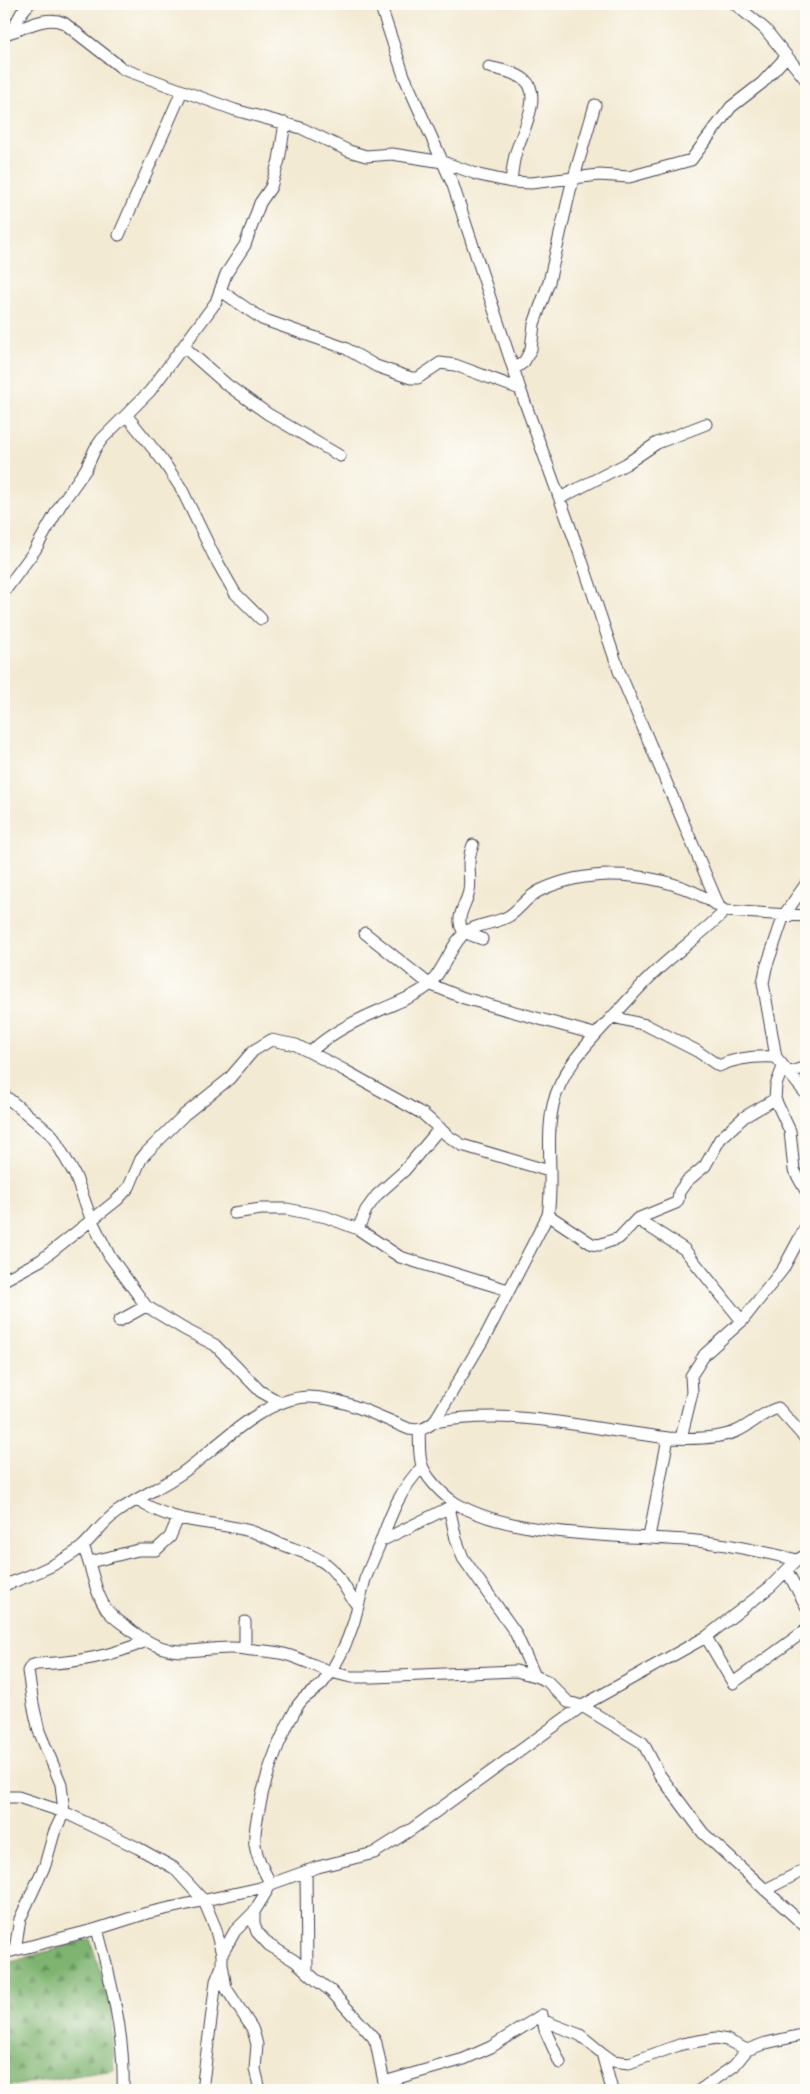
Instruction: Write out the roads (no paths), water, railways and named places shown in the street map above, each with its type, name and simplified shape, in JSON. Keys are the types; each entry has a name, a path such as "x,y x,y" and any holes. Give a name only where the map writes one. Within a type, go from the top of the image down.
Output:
{"street":[{"path":"7,34 30,4"},
{"path":"380,4 404,76 443,162 466,225 520,389 560,498 618,671 722,908"},
{"path":"735,4 764,29 806,80"},
{"path":"7,34 50,19 56,20 71,29 123,69 235,110 312,132 349,151 366,156 392,154 443,162 479,175 511,182 531,183 574,177 635,176 691,160 731,107 762,82 787,56"},
{"path":"489,67 509,72 526,80 532,91 526,128 515,152 511,182"},
{"path":"120,235 182,91"},
{"path":"514,369 524,362 531,349 534,324 549,282 574,177 595,105"},
{"path":"4,592 35,550 61,504 86,469 95,448 150,391 216,302 231,265 249,236 260,203 271,187 279,160 285,123"},
{"path":"221,291 262,319 345,348 376,366 411,378 418,378 440,363 455,365 520,389"},
{"path":"184,347 226,384 268,414 340,456"},
{"path":"127,416 181,488 235,594 261,619"},
{"path":"560,498 626,464 657,442 706,424"},
{"path":"473,845 469,858 470,891 461,913 461,926 465,932 482,939"},
{"path":"311,1052 320,1043 337,1032 399,1002 429,984 465,932 510,915 520,904 539,890 561,883 597,875 637,876 688,889 722,908 806,916"},
{"path":"806,884 784,915 766,968 763,983 782,1065 806,1094"},
{"path":"4,1585 55,1564 83,1546 109,1518 181,1474 244,1424 281,1403 309,1397 329,1400 358,1408 409,1429 419,1431 427,1428 434,1422 486,1335 548,1216 550,1202 548,1171 552,1107 557,1092 572,1065 594,1034 722,908"},
{"path":"365,933 429,984 464,998 594,1034"},
{"path":"613,1017 646,1025 697,1051 719,1066 730,1061 749,1058 782,1065 806,1067"},
{"path":"4,1280 41,1260 124,1194 136,1173 141,1159 146,1153 189,1111 229,1079 253,1051 268,1041 274,1040 296,1045 311,1052 423,1114 448,1136 468,1148 548,1171"},
{"path":"782,1065 774,1099 790,1131 794,1170 806,1191"},
{"path":"4,1095 52,1135 75,1175 92,1221 109,1255 146,1306 215,1344 260,1391 281,1403"},
{"path":"548,1216 595,1245 619,1238 637,1219 677,1202 679,1192 687,1181 705,1166 720,1139 744,1117 774,1099"},
{"path":"358,1229 366,1210 377,1195 404,1171 440,1128"},
{"path":"234,1213 261,1209 299,1210 358,1229 400,1257 508,1290"},
{"path":"637,1219 684,1249 742,1321"},
{"path":"681,1438 692,1393 691,1376 705,1354 742,1321 783,1269 806,1226"},
{"path":"119,1321 146,1306"},
{"path":"434,1422 476,1416 510,1416 558,1421 668,1438 681,1438 736,1432 778,1408 806,1439"},
{"path":"419,1431 422,1468 452,1505 497,1520 558,1531 723,1544 802,1558"},
{"path":"649,1537 668,1438"},
{"path":"271,1884 257,1854 255,1843 266,1774 275,1749 298,1705 321,1685 347,1641 355,1622 364,1579 400,1494 412,1477 422,1468"},
{"path":"137,1500 156,1511 178,1518 268,1536 318,1559 329,1566 339,1577 358,1606"},
{"path":"381,1542 452,1505"},
{"path":"452,1505 456,1539 463,1558 515,1632 536,1676"},
{"path":"90,1562 138,1550 156,1550 170,1537 178,1518"},
{"path":"83,1546 107,1610 117,1620 146,1641 163,1649 197,1652 245,1649 283,1654 330,1672 351,1676 449,1675 505,1670 536,1676 547,1681 568,1702 582,1706 643,1742 659,1774 688,1815 704,1833 806,1927"},
{"path":"9,1952 97,1929 147,1913 271,1884 306,1871 367,1856 384,1848 582,1706 706,1637 770,1587 802,1558"},
{"path":"787,1571 806,1606"},
{"path":"245,1622 245,1649"},
{"path":"706,1637 733,1683 806,1630"},
{"path":"9,1952 20,1919 45,1865 54,1833 64,1812 61,1784 46,1750 33,1704 28,1671 31,1666 110,1655 146,1641"},
{"path":"4,1797 18,1797 64,1812 138,1848 174,1868 204,1901 215,1927 226,1988 252,2028 255,2037 257,2045 255,2069 260,2090"},
{"path":"765,1890 806,1869"},
{"path":"306,1871 307,1971"},
{"path":"202,2090 216,1981 222,1959 235,1931 254,1912 271,1884"},
{"path":"254,1912 254,1922 262,1939 307,1971 331,1991 373,2037 385,2086 491,2048 542,2015 545,2030 560,2063"},
{"path":"97,1929 112,1986 122,2060 123,2090"},
{"path":"544,2021 580,2035 613,2060 630,2063 682,2044 716,2038 727,2040 747,2050"},
{"path":"700,2090 734,2066 747,2050 766,2043 806,2034"},
{"path":"602,2053 612,2090"}],"waterway":[{"path":"798,2090 806,2088"}]}
